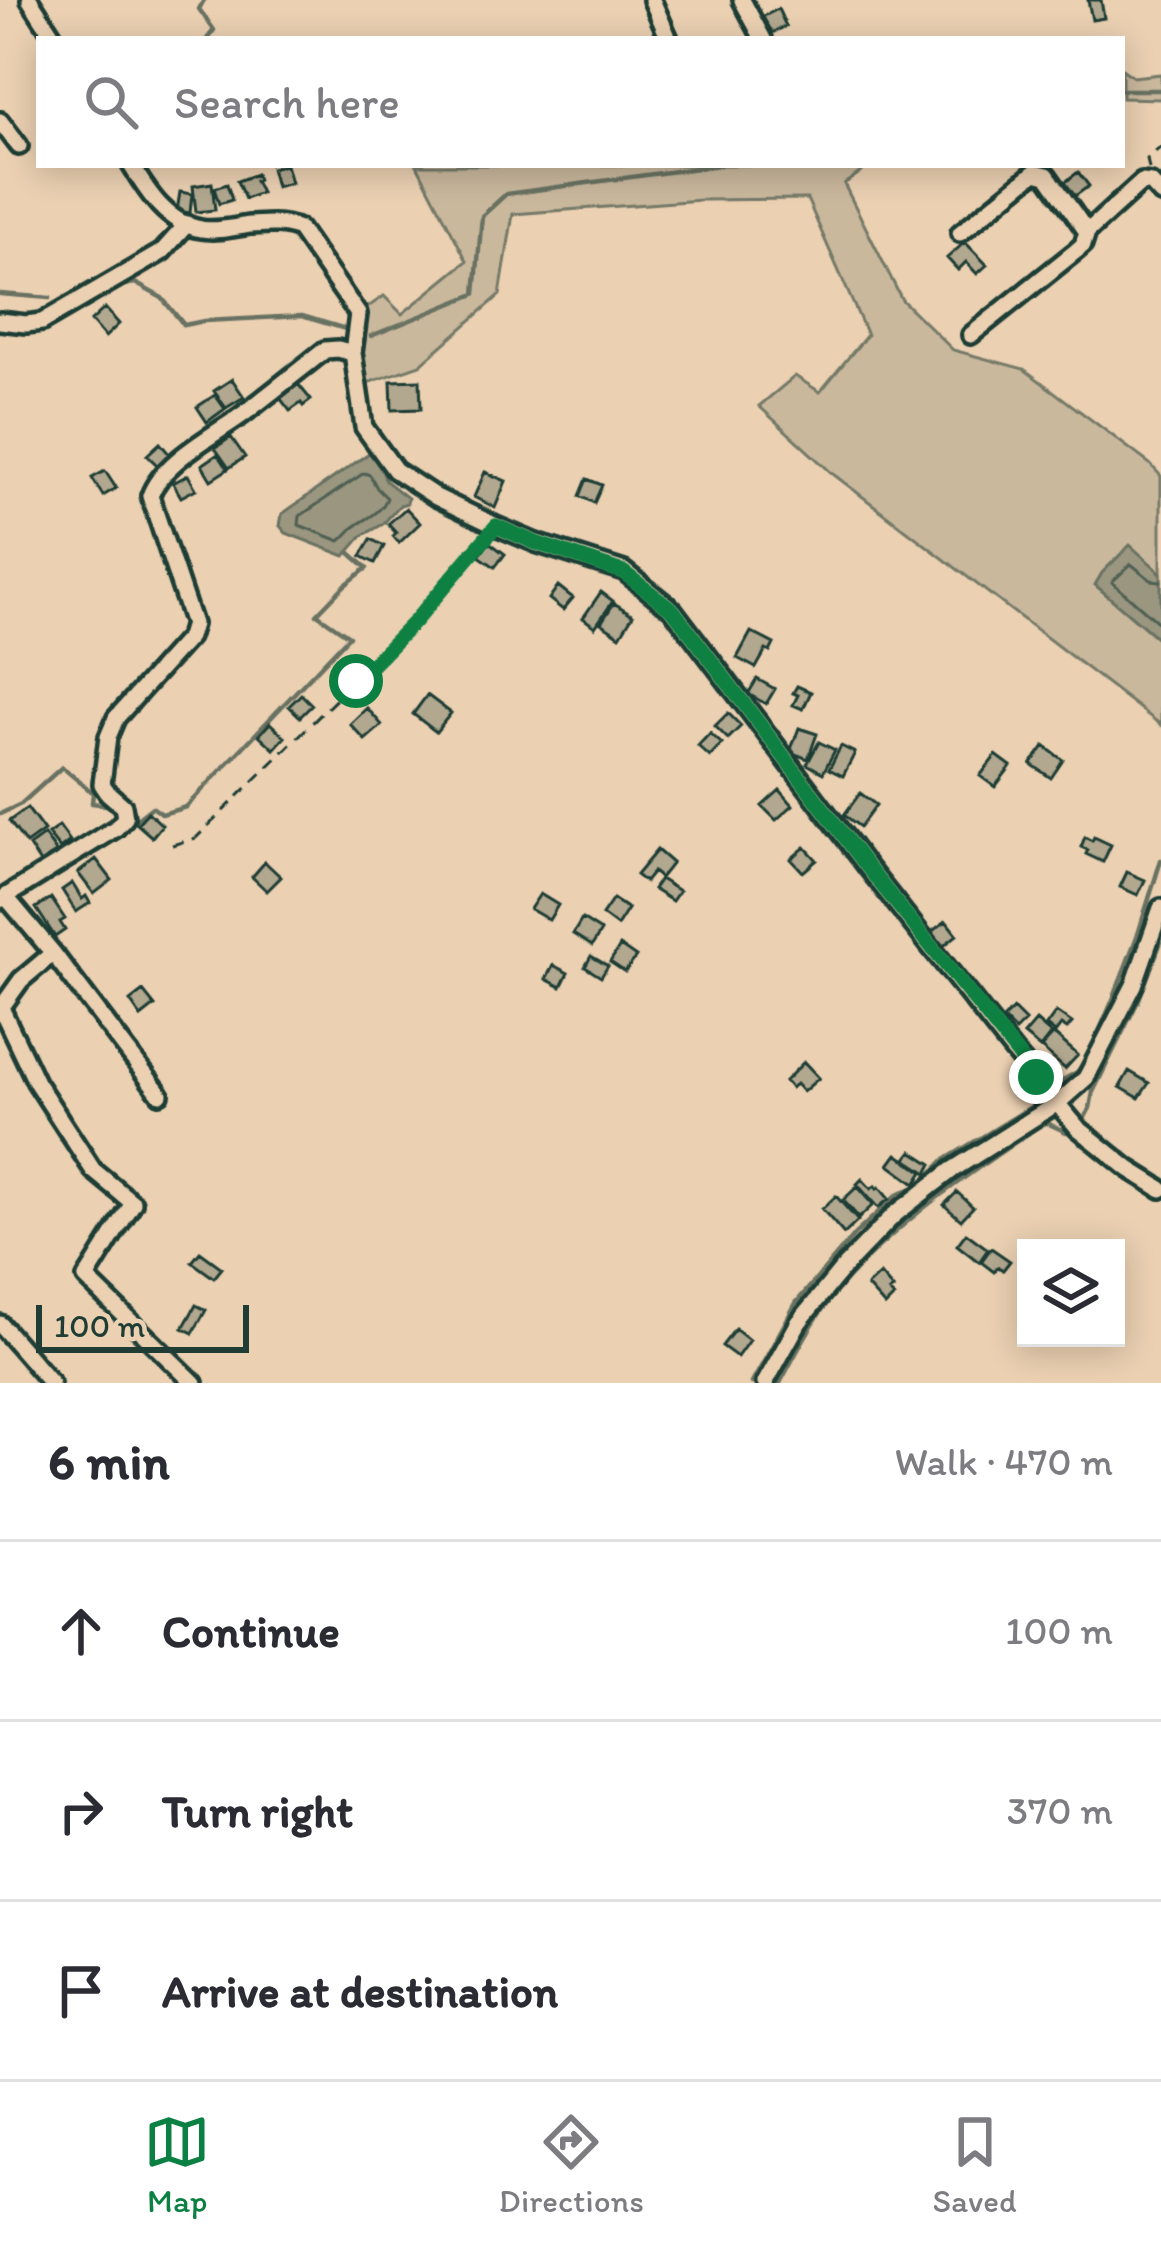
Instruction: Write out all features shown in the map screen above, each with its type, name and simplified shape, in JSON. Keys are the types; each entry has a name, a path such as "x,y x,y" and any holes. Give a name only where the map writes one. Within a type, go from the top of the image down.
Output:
{"street":[{"path":"30,0 53,36"},
{"path":"652,0 668,36"},
{"path":"742,0 761,36"},
{"path":"0,121 19,146"},
{"path":"133,168 153,202 201,229 267,224 298,229 358,314 353,353 364,427 395,470 436,497 496,526 623,572 673,610 1014,1052 1078,1128 1161,1190"},
{"path":"960,233 1041,171 1087,232"},
{"path":"971,335 1083,245 1087,232 1142,182 1156,188"},
{"path":"0,321 42,322 162,252 188,224"},
{"path":"160,1094 53,953 3,898 120,825 124,818 123,806 102,784 108,737 116,718 189,637 193,624 150,496 156,483 192,449 325,350 353,353"},
{"path":"765,1383 799,1322 894,1215 952,1170 1059,1102 1086,1078 1134,985 1161,908"},
{"path":"53,953 21,980 1,1008 36,1082 93,1170 133,1203 86,1278 194,1383"},
{"path":"0,1324 51,1383"}],"path":[{"path":"1156,188 1147,159 1161,146"},
{"path":"172,845 196,838 308,729 415,621 496,526"}],"shaded area":[{"path":"1125,71 1133,77 1161,74 1161,99 1125,98"},
{"path":"419,168 867,168 844,184 902,300 953,350 1024,369 1161,476 1161,725 833,474 759,406 795,376 820,392 867,335 807,199 701,200 513,214 500,295 420,365 356,387 358,314 384,296 402,314 467,261"}],"water":[{"path":"372,451 386,481 408,498 407,503 362,536 345,556 286,533 280,526 282,514"},
{"path":"1130,545 1161,573 1161,631 1156,637 1095,585"}],"building":[{"path":"1088,0 1101,0 1104,18 1092,20"},
{"path":"778,9 786,26 772,33 769,27 764,30 758,19"},
{"path":"271,168 287,168 291,183 276,187"},
{"path":"1078,172 1089,186 1075,196 1064,183"},
{"path":"256,174 261,193 245,199 237,181"},
{"path":"212,183 215,210 196,212 193,186"},
{"path":"227,184 232,200 219,204 214,188"},
{"path":"180,192 192,194 190,213 177,211"},
{"path":"965,242 987,265 977,274 966,262 958,270 947,258"},
{"path":"105,308 119,324 105,337 91,321"},
{"path":"232,379 244,397 226,408 214,391"},
{"path":"420,380 421,409 392,410 391,381"},
{"path":"298,384 311,400 290,411 280,398"},
{"path":"215,395 225,409 207,422 197,407"},
{"path":"231,437 245,457 229,468 215,448"},
{"path":"160,443 170,455 158,466 147,455"},
{"path":"218,454 228,469 211,480 202,465"},
{"path":"105,471 116,488 103,496 92,478"},
{"path":"485,472 506,481 495,508 474,497"},
{"path":"188,475 196,489 181,497 173,483"},
{"path":"587,479 602,485 594,503 580,496"},
{"path":"406,508 420,523 399,543 388,524"},
{"path":"371,539 384,546 375,563 361,556"},
{"path":"489,542 505,554 495,567 479,556"},
{"path":"558,586 573,598 563,610 549,599"},
{"path":"601,592 613,601 595,627 583,618"},
{"path":"614,603 633,615 620,636 601,623"},
{"path":"751,632 774,644 756,668 737,658"},
{"path":"757,679 775,689 766,704 748,694"},
{"path":"797,686 811,692 803,709 793,705"},
{"path":"301,694 312,705 300,717 289,706"},
{"path":"427,695 451,713 436,732 413,714"},
{"path":"367,708 382,725 365,740 350,724"},
{"path":"728,713 741,726 728,739 715,726"},
{"path":"270,723 285,737 274,749 259,735"},
{"path":"799,728 817,734 808,759 790,752"},
{"path":"710,733 722,744 710,757 698,746"},
{"path":"819,742 835,750 823,773 807,764"},
{"path":"841,746 855,753 843,776 829,769"},
{"path":"1044,746 1063,760 1051,778 1031,764"},
{"path":"996,755 1011,766 995,787 980,776"},
{"path":"780,790 793,805 776,820 762,806"},
{"path":"860,793 876,805 860,827 844,815"},
{"path":"27,808 44,831 26,844 9,821"},
{"path":"148,812 162,825 152,837 137,824"},
{"path":"59,826 70,841 60,849 48,834"},
{"path":"44,835 57,853 41,864 29,846"},
{"path":"1085,837 1111,845 1103,862 1086,854 1088,850 1081,847"},
{"path":"805,847 817,860 803,872 791,859"},
{"path":"657,850 672,863 660,878 653,872 645,882 636,875"},
{"path":"96,859 112,880 94,894 78,873"},
{"path":"265,862 281,877 267,891 252,877"},
{"path":"1127,872 1145,880 1138,895 1120,887"},
{"path":"660,879 679,891 672,901 653,889"},
{"path":"72,883 90,903 76,912 62,890"},
{"path":"540,894 558,905 549,920 530,909"},
{"path":"51,898 65,919 60,922 65,930 55,937 36,908"},
{"path":"613,899 628,909 617,926 602,915"},
{"path":"582,919 601,931 592,946 573,934"},
{"path":"946,921 957,935 942,947 931,932"},
{"path":"620,946 636,957 625,972 610,962"},
{"path":"591,956 608,966 601,977 585,967"},
{"path":"553,965 568,973 561,987 546,979"},
{"path":"143,991 155,1006 141,1017 130,1001"},
{"path":"1013,1009 1025,1021 1015,1031 1003,1019"},
{"path":"1056,1012 1072,1023 1067,1029 1061,1025 1055,1033 1046,1026"},
{"path":"1036,1021 1051,1034 1040,1048 1024,1035"},
{"path":"1054,1034 1078,1055 1065,1069 1041,1048"},
{"path":"804,1062 819,1078 803,1092 785,1081"},
{"path":"1129,1071 1149,1083 1139,1098 1120,1087"},
{"path":"912,1151 932,1164 927,1173 906,1159"},
{"path":"897,1154 923,1172 915,1184 889,1165"},
{"path":"862,1179 871,1189 879,1187 889,1199 878,1208 857,1184"},
{"path":"857,1187 873,1205 859,1218 843,1200"},
{"path":"957,1192 973,1207 961,1220 944,1205"},
{"path":"836,1196 858,1221 844,1234 822,1209"},
{"path":"966,1233 988,1249 979,1262 957,1245"},
{"path":"991,1248 1010,1261 1003,1270 998,1267 994,1272 981,1262"},
{"path":"200,1252 222,1268 214,1278 192,1262"},
{"path":"880,1274 893,1289 889,1292 894,1297 885,1306 867,1286"},
{"path":"196,1305 206,1310 193,1333 183,1328"},
{"path":"735,1329 749,1340 737,1357 722,1346"}],"waterway":[{"path":"204,0 199,9 214,30 209,36"},
{"path":"1125,90 1161,90"},
{"path":"371,336 475,294 482,216 506,194 698,168"},
{"path":"114,287 135,283 162,298 184,325 302,316 349,330"},
{"path":"0,294 50,298"},
{"path":"123,830 152,807 162,814 186,807 349,636 317,614 367,568 349,552"},
{"path":"0,814 21,804 62,767 93,793 92,803 113,806"},
{"path":"752,1383 796,1303 855,1234 897,1195 922,1183 943,1161 1034,1105 1086,1061 1139,931 1161,860"},
{"path":"1083,1121 1161,942"},
{"path":"780,1383 828,1302 902,1226 1045,1122 1066,1132 1072,1130"}],"route":[{"path":"356,681 496,526 623,572 673,610 869,869 1036,1077"}]}
